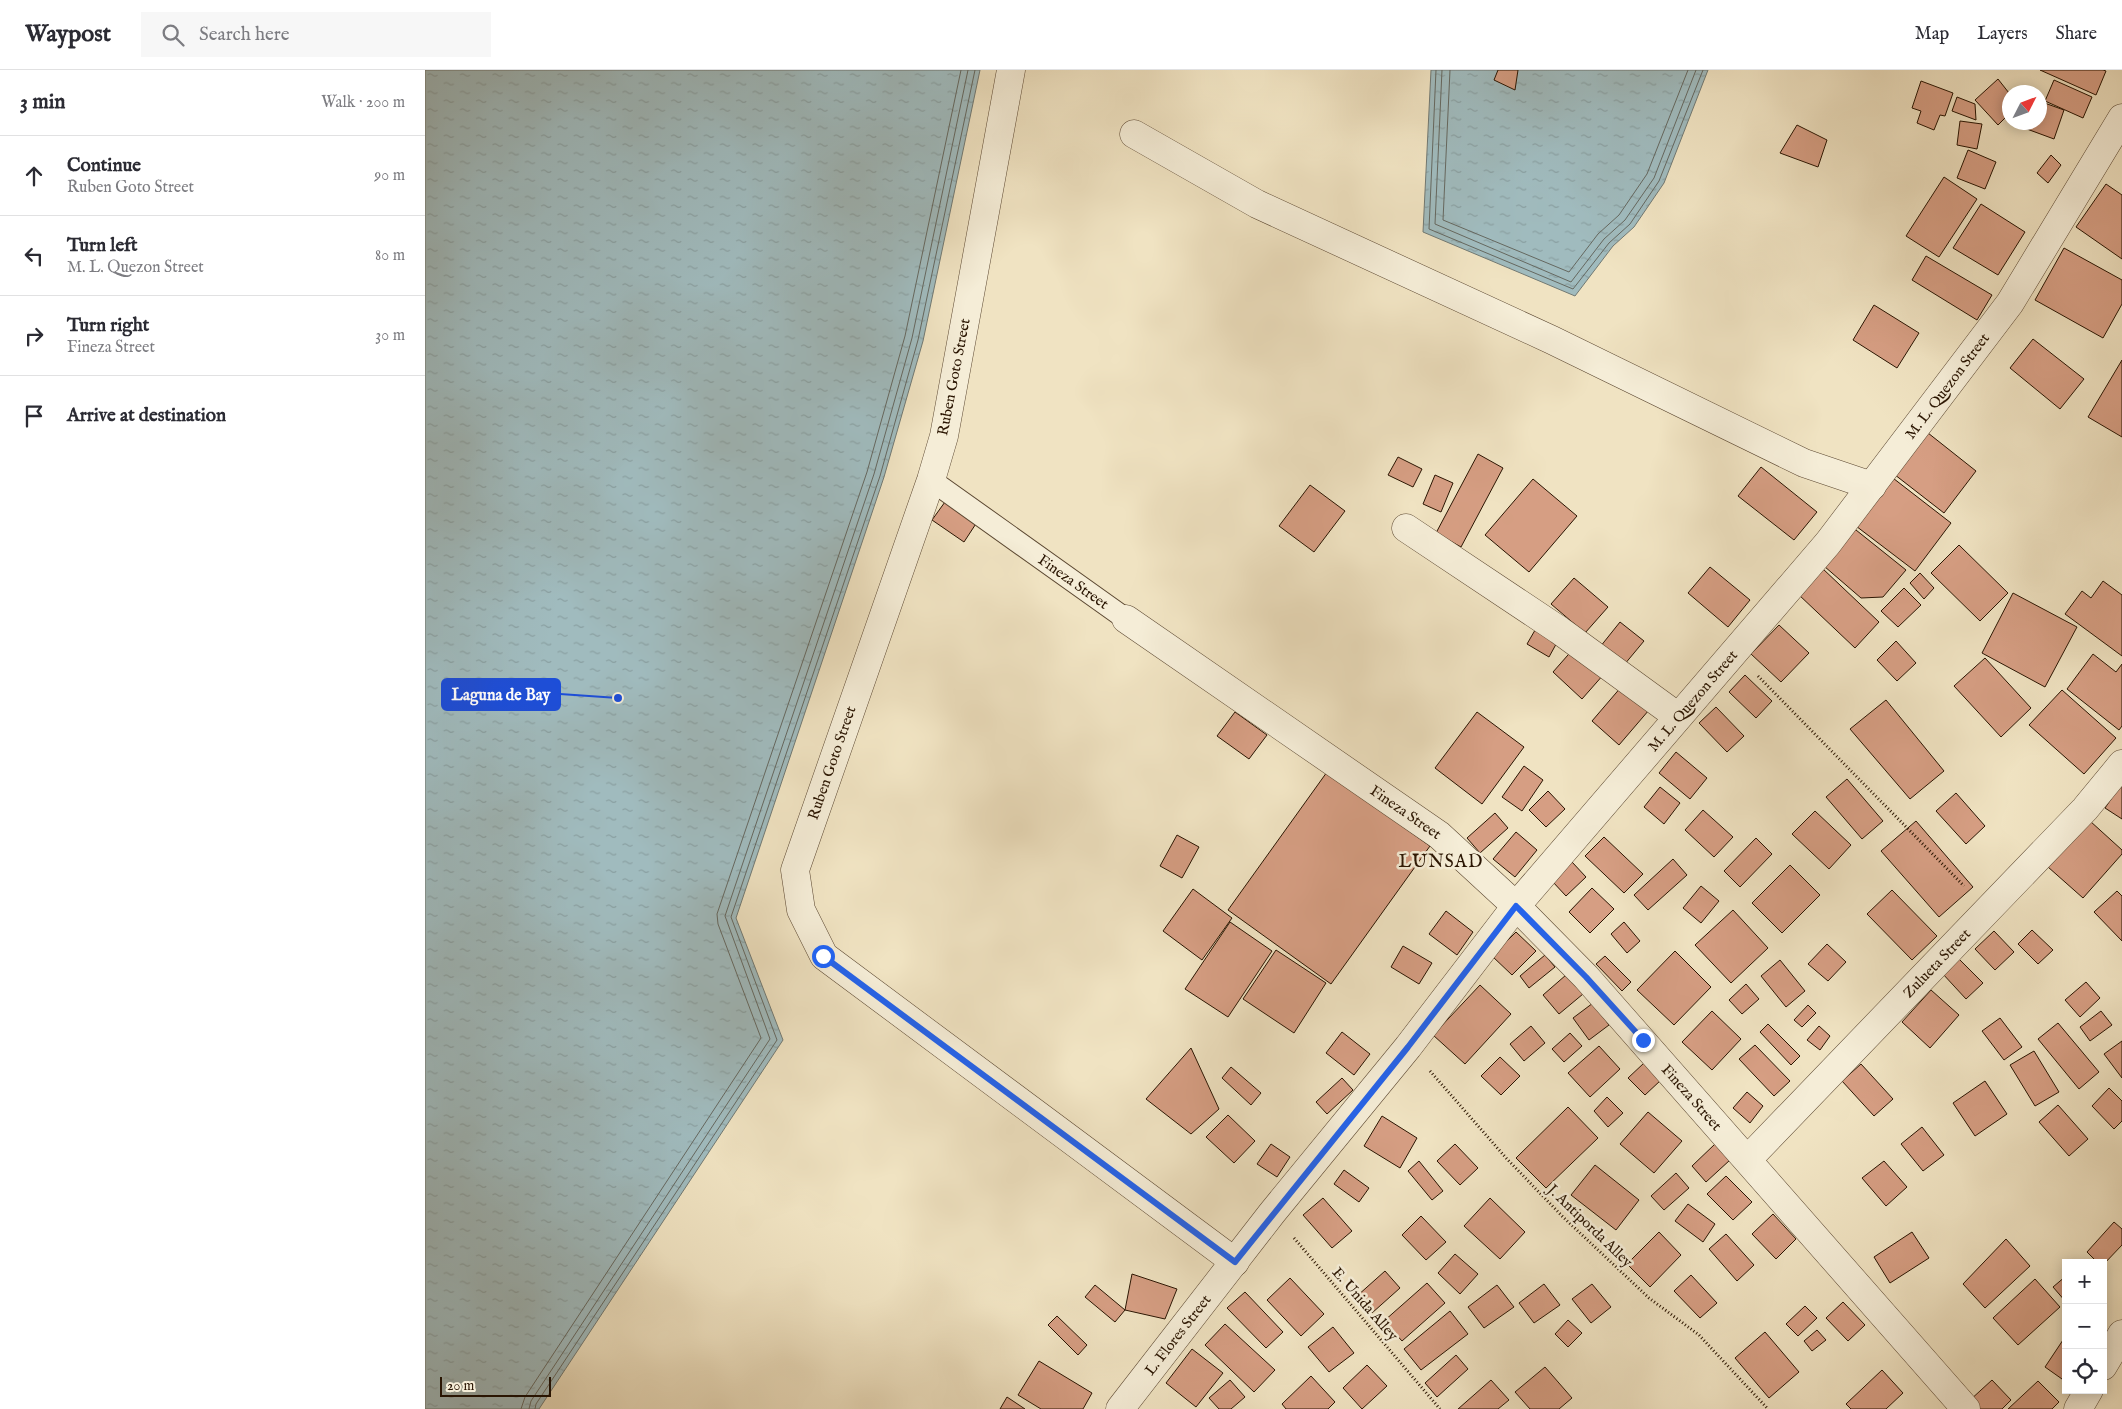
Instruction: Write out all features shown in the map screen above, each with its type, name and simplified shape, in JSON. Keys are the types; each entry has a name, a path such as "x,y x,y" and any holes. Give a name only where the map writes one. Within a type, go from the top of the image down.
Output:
{"street":[{"name":"Ruben Goto Street","path":"1011,70 943,436 931,480 795,870 801,910 823,956 1235,1262"},
{"name":"M. L. Quezon Street","path":"1235,1262 1272,1213 1408,1047 1516,906 1677,716 1828,543 2010,303 2122,118"},
{"path":"1134,134 1257,204 1552,340 1804,463 1872,486"},
{"name":"Fineza Street","path":"931,480 1126,619 1439,835 1516,906 1586,977 1966,1409"},
{"path":"1406,528 1559,630 1677,716"},
{"name":"Zulueta Street","path":"1748,1159 2085,809 2122,764"},
{"name":"L. Flores Street","path":"1120,1409 1235,1262"},
{"path":"2107,1359 2122,1334"},
{"path":"2078,1409 2087,1394"}],"path":[{"path":"1733,651 1987,909"},
{"name":"J. Antiporda Alley","path":"1408,1047 1507,1159 1563,1218 1649,1298 1699,1335 1768,1409"},
{"name":"E. Unida Alley","path":"1272,1213 1440,1409"}],"water":[{"path":"425,70 980,70 923,341 884,477 736,918 783,1040 539,1409 425,1409"},
{"path":"1431,70 1708,70 1664,183 1634,227 1613,246 1575,296 1423,232"}],"building":[{"path":"1498,70 1518,70 1515,90 1494,80"},
{"path":"2040,70 2103,70 2106,71 2096,95"},
{"path":"1998,79 2003,85 2002,121 1998,125 1975,100"},
{"path":"2054,80 2092,97 2083,118 2047,102 2047,96"},
{"path":"1921,81 1953,93 1945,116 1940,115 1934,130 1917,123 1921,111 1912,108"},
{"path":"1957,97 1975,104 1976,120 1952,111"},
{"path":"2047,104 2064,110 2054,139 2030,130 2047,130"},
{"path":"1960,121 1982,124 1977,149 1957,145"},
{"path":"1797,125 1827,140 1818,167 1780,153"},
{"path":"1968,150 1996,162 1985,189 1957,178"},
{"path":"2051,155 2061,165 2048,183 2037,173"},
{"path":"1944,177 1977,199 1939,257 1906,236"},
{"path":"2106,184 2122,195 2122,259 2076,227"},
{"path":"1981,204 2025,232 1998,275 1953,248"},
{"path":"2064,248 2122,280 2122,304 2103,338 2035,300"},
{"path":"1926,256 1992,295 1977,320 1912,280"},
{"path":"1874,305 1919,333 1897,368 1853,340"},
{"path":"2033,339 2084,379 2060,409 2010,368"},
{"path":"2122,360 2122,437 2088,417"},
{"path":"1923,429 1976,471 1944,513 1890,471"},
{"path":"1478,454 1503,468 1461,547 1436,533"},
{"path":"1398,457 1422,469 1413,487 1388,475"},
{"path":"1761,467 1817,512 1794,540 1738,496"},
{"path":"1435,475 1453,483 1441,512 1423,504"},
{"path":"1889,475 1951,523 1915,571 1852,523"},
{"path":"1533,479 1577,516 1529,572 1485,535"},
{"path":"1310,485 1345,511 1314,552 1279,526"},
{"path":"950,495 981,516 964,542 932,520"},
{"path":"1851,526 1906,570 1883,597 1861,598 1817,560"},
{"path":"1959,545 2008,593 1980,621 1931,573"},
{"path":"1710,567 1750,600 1728,627 1688,593"},
{"path":"1822,568 1879,622 1855,648 1798,594"},
{"path":"1920,573 1934,588 1924,599 1910,583"},
{"path":"1574,578 1608,607 1585,633 1551,604"},
{"path":"2103,581 2122,595 2122,656 2065,614 2082,591 2091,598"},
{"path":"1904,588 1921,605 1898,627 1881,611"},
{"path":"2013,593 2077,627 2045,687 1982,653"},
{"path":"1620,622 1644,641 1619,671 1596,652"},
{"path":"1538,625 1560,637 1549,657 1527,644"},
{"path":"1779,625 1809,653 1781,682 1751,654"},
{"path":"1896,641 1916,663 1897,681 1877,660"},
{"path":"1575,647 1604,674 1582,699 1553,672"},
{"path":"2093,654 2116,672 2122,664 2122,726 2119,730 2067,689"},
{"path":"1985,658 2031,708 2001,737 1954,686"},
{"path":"1745,675 1772,701 1756,718 1729,692"},
{"path":"1622,686 1649,710 1619,745 1592,721"},
{"path":"2062,690 2116,738 2084,774 2029,725"},
{"path":"1886,700 1944,771 1910,799 1850,729"},
{"path":"1716,707 1744,736 1727,752 1699,723"},
{"path":"1235,712 1267,735 1249,759 1217,736"},
{"path":"1477,712 1524,747 1482,804 1435,768"},
{"path":"1676,752 1707,778 1690,799 1659,773"},
{"path":"1524,766 1543,780 1522,811 1502,797"},
{"path":"1327,772 1430,846 1331,984 1228,910"},
{"path":"1847,779 1883,821 1862,839 1826,797"},
{"path":"2122,783 2122,819 2105,808"},
{"path":"1660,787 1680,803 1664,824 1644,807"},
{"path":"1548,791 1565,809 1546,827 1529,810"},
{"path":"1956,793 1985,826 1966,844 1936,811"},
{"path":"1703,810 1733,837 1714,857 1685,830"},
{"path":"1815,811 1851,845 1829,869 1792,834"},
{"path":"1495,813 1508,828 1480,853 1467,838"},
{"path":"1916,821 1973,887 1939,917 1881,851"},
{"path":"2090,821 2122,850 2122,854 2083,898 2048,867"},
{"path":"1516,832 1537,850 1515,877 1493,859"},
{"path":"1177,835 1199,847 1182,878 1160,866"},
{"path":"1604,837 1643,874 1624,893 1585,856"},
{"path":"1756,838 1772,854 1740,887 1724,871"},
{"path":"1673,859 1687,875 1648,910 1634,895"},
{"path":"1572,862 1586,877 1566,896 1552,881"},
{"path":"1790,865 1820,895 1782,933 1752,903"},
{"path":"1701,886 1719,901 1701,923 1683,908"},
{"path":"1592,888 1614,909 1590,933 1569,912"},
{"path":"1193,889 1232,918 1202,960 1163,931"},
{"path":"1892,890 1937,936 1912,960 1867,914"},
{"path":"2117,891 2122,896 2122,941 2094,912"},
{"path":"1733,910 1768,948 1731,983 1695,945"},
{"path":"1446,911 1473,932 1457,955 1429,934"},
{"path":"1230,922 1272,951 1228,1017 1185,989"},
{"path":"1624,922 1640,941 1627,953 1611,934"},
{"path":"2032,930 2053,950 2038,964 2018,944"},
{"path":"1994,931 2014,952 1995,970 1975,949"},
{"path":"1516,932 1536,951 1512,975 1492,956"},
{"path":"1827,944 1846,962 1828,981 1808,964"},
{"path":"1403,946 1432,963 1419,984 1391,967"},
{"path":"1276,950 1326,983 1294,1033 1243,999"},
{"path":"1675,951 1711,987 1674,1025 1637,990"},
{"path":"1545,955 1555,967 1529,988 1520,976"},
{"path":"1605,956 1631,982 1622,991 1596,964"},
{"path":"1958,958 1983,983 1966,999 1942,973"},
{"path":"1780,960 1805,991 1786,1007 1761,976"},
{"path":"1566,975 1583,994 1559,1014 1543,995"},
{"path":"2086,982 2100,998 2080,1017 2065,1000"},
{"path":"1746,984 1759,999 1742,1014 1729,1000"},
{"path":"1480,985 1511,1014 1465,1064 1433,1035"},
{"path":"1931,990 1959,1015 1930,1048 1902,1022"},
{"path":"1593,1003 1609,1025 1589,1040 1573,1018"},
{"path":"1808,1005 1816,1013 1802,1027 1794,1020"},
{"path":"1712,1011 1741,1039 1712,1070 1682,1042"},
{"path":"2101,1011 2112,1025 2090,1041 2080,1027"},
{"path":"2000,1018 2022,1047 2004,1060 1982,1031"},
{"path":"2058,1023 2099,1072 2079,1089 2038,1039"},
{"path":"1768,1024 1800,1056 1791,1065 1760,1032"},
{"path":"1531,1026 1545,1043 1524,1061 1510,1044"},
{"path":"1819,1026 1830,1036 1820,1050 1807,1040"},
{"path":"1342,1032 1370,1054 1354,1075 1326,1053"},
{"path":"1570,1033 1582,1046 1564,1062 1552,1049"},
{"path":"2122,1041 2122,1078 2104,1054"},
{"path":"1755,1045 1790,1081 1774,1096 1739,1059"},
{"path":"1599,1046 1620,1069 1590,1097 1568,1073"},
{"path":"1191,1048 1219,1109 1191,1134 1146,1099"},
{"path":"2034,1051 2059,1092 2035,1106 2010,1065"},
{"path":"1500,1057 1520,1076 1501,1095 1481,1076"},
{"path":"1644,1063 1661,1080 1645,1095 1628,1078"},
{"path":"1861,1064 1893,1099 1874,1116 1842,1081"},
{"path":"1231,1067 1261,1093 1251,1105 1222,1078"},
{"path":"1342,1078 1353,1090 1327,1114 1316,1102"},
{"path":"1985,1081 2007,1114 1975,1136 1953,1103"},
{"path":"2109,1088 2122,1101 2122,1121 2114,1129 2092,1106"},
{"path":"1747,1092 1763,1106 1750,1123 1733,1108"},
{"path":"1607,1097 1623,1113 1608,1127 1594,1111"},
{"path":"2058,1105 2088,1139 2069,1156 2039,1122"},
{"path":"1568,1107 1598,1138 1546,1188 1516,1158"},
{"path":"1648,1112 1682,1141 1654,1173 1620,1144"},
{"path":"1228,1115 1255,1141 1234,1163 1206,1137"},
{"path":"1382,1116 1417,1138 1400,1168 1364,1146"},
{"path":"1922,1127 1944,1155 1923,1171 1901,1144"},
{"path":"1271,1144 1290,1157 1277,1177 1257,1164"},
{"path":"1455,1144 1478,1168 1460,1185 1437,1161"},
{"path":"1715,1144 1730,1160 1706,1182 1692,1166"},
{"path":"1419,1161 1443,1191 1432,1200 1408,1171"},
{"path":"1884,1161 1907,1187 1886,1206 1862,1178"},
{"path":"1595,1165 1639,1200 1616,1230 1571,1195"},
{"path":"1344,1170 1369,1188 1359,1202 1334,1184"},
{"path":"1676,1173 1689,1188 1664,1210 1651,1196"},
{"path":"1726,1176 1752,1202 1733,1220 1707,1194"},
{"path":"1323,1198 1352,1231 1332,1248 1303,1215"},
{"path":"1490,1198 1525,1232 1500,1259 1464,1226"},
{"path":"1688,1204 1715,1224 1703,1242 1675,1221"},
{"path":"1773,1214 1796,1239 1776,1259 1752,1234"},
{"path":"1421,1216 1446,1242 1426,1260 1402,1235"},
{"path":"2114,1222 2122,1229 2122,1245 2107,1261 2107,1259 2094,1259 2087,1252"},
{"path":"1659,1232 1681,1255 1650,1287 1627,1264"},
{"path":"1912,1232 1929,1258 1890,1283 1874,1257"},
{"path":"1726,1234 1754,1265 1737,1281 1709,1249"},
{"path":"2006,1239 2030,1266 1985,1308 1963,1284"},
{"path":"1455,1254 1478,1274 1460,1294 1438,1273"},
{"path":"1385,1271 1400,1288 1372,1313 1357,1296"},
{"path":"1132,1274 1177,1289 1165,1319 1125,1310"},
{"path":"1691,1275 1717,1303 1700,1318 1674,1291"},
{"path":"1290,1278 1324,1314 1301,1336 1267,1300"},
{"path":"2035,1279 2060,1307 2018,1345 1993,1318"},
{"path":"2062,1279 2062,1297 2053,1287"},
{"path":"1427,1283 1445,1303 1402,1341 1384,1321"},
{"path":"1544,1284 1560,1305 1534,1323 1519,1303"},
{"path":"1592,1284 1611,1307 1591,1323 1572,1299"},
{"path":"1095,1285 1125,1310 1115,1322 1085,1297"},
{"path":"1497,1285 1514,1307 1484,1328 1468,1307"},
{"path":"1245,1292 1283,1332 1266,1348 1227,1308"},
{"path":"1843,1302 1865,1325 1848,1341 1826,1318"},
{"path":"1805,1306 1817,1318 1798,1336 1786,1324"},
{"path":"1450,1311 1468,1334 1421,1370 1404,1349"},
{"path":"1057,1316 1087,1345 1078,1355 1048,1325"},
{"path":"1568,1320 1582,1333 1568,1347 1555,1334"},
{"path":"1225,1324 1275,1370 1254,1392 1205,1345"},
{"path":"1333,1327 1354,1353 1329,1372 1308,1347"},
{"path":"1817,1330 1826,1340 1812,1351 1804,1341"},
{"path":"1765,1332 1799,1372 1769,1398 1735,1358"},
{"path":"2062,1342 2062,1379 2045,1367"},
{"path":"1192,1349 1223,1373 1196,1407 1166,1383"},
{"path":"1456,1355 1468,1369 1437,1397 1425,1383"},
{"path":"1039,1361 1092,1393 1083,1409 1041,1409 1018,1395"},
{"path":"1367,1365 1387,1386 1362,1409 1343,1388"},
{"path":"1545,1367 1572,1398 1559,1409 1530,1409 1515,1392"},
{"path":"1882,1370 1903,1393 1886,1409 1851,1409 1846,1404"},
{"path":"1311,1376 1335,1402 1328,1409 1286,1409 1282,1404"},
{"path":"1230,1380 1245,1397 1231,1409 1219,1409 1209,1398"},
{"path":"1491,1380 1509,1400 1498,1409 1458,1409"},
{"path":"1992,1380 2011,1400 2002,1409 1976,1409 1969,1401"},
{"path":"2038,1381 2059,1402 2052,1409 2008,1409"},
{"path":"1007,1397 1025,1409 1000,1409"}],"place":[{"name":"Laguna de Bay","path":"618,698"}],"district":[{"name":"LUNSAD","path":"1441,862"}],"route":[{"path":"823,956 1235,1262 1272,1213 1408,1047 1516,906 1586,977 1643,1040"}]}
